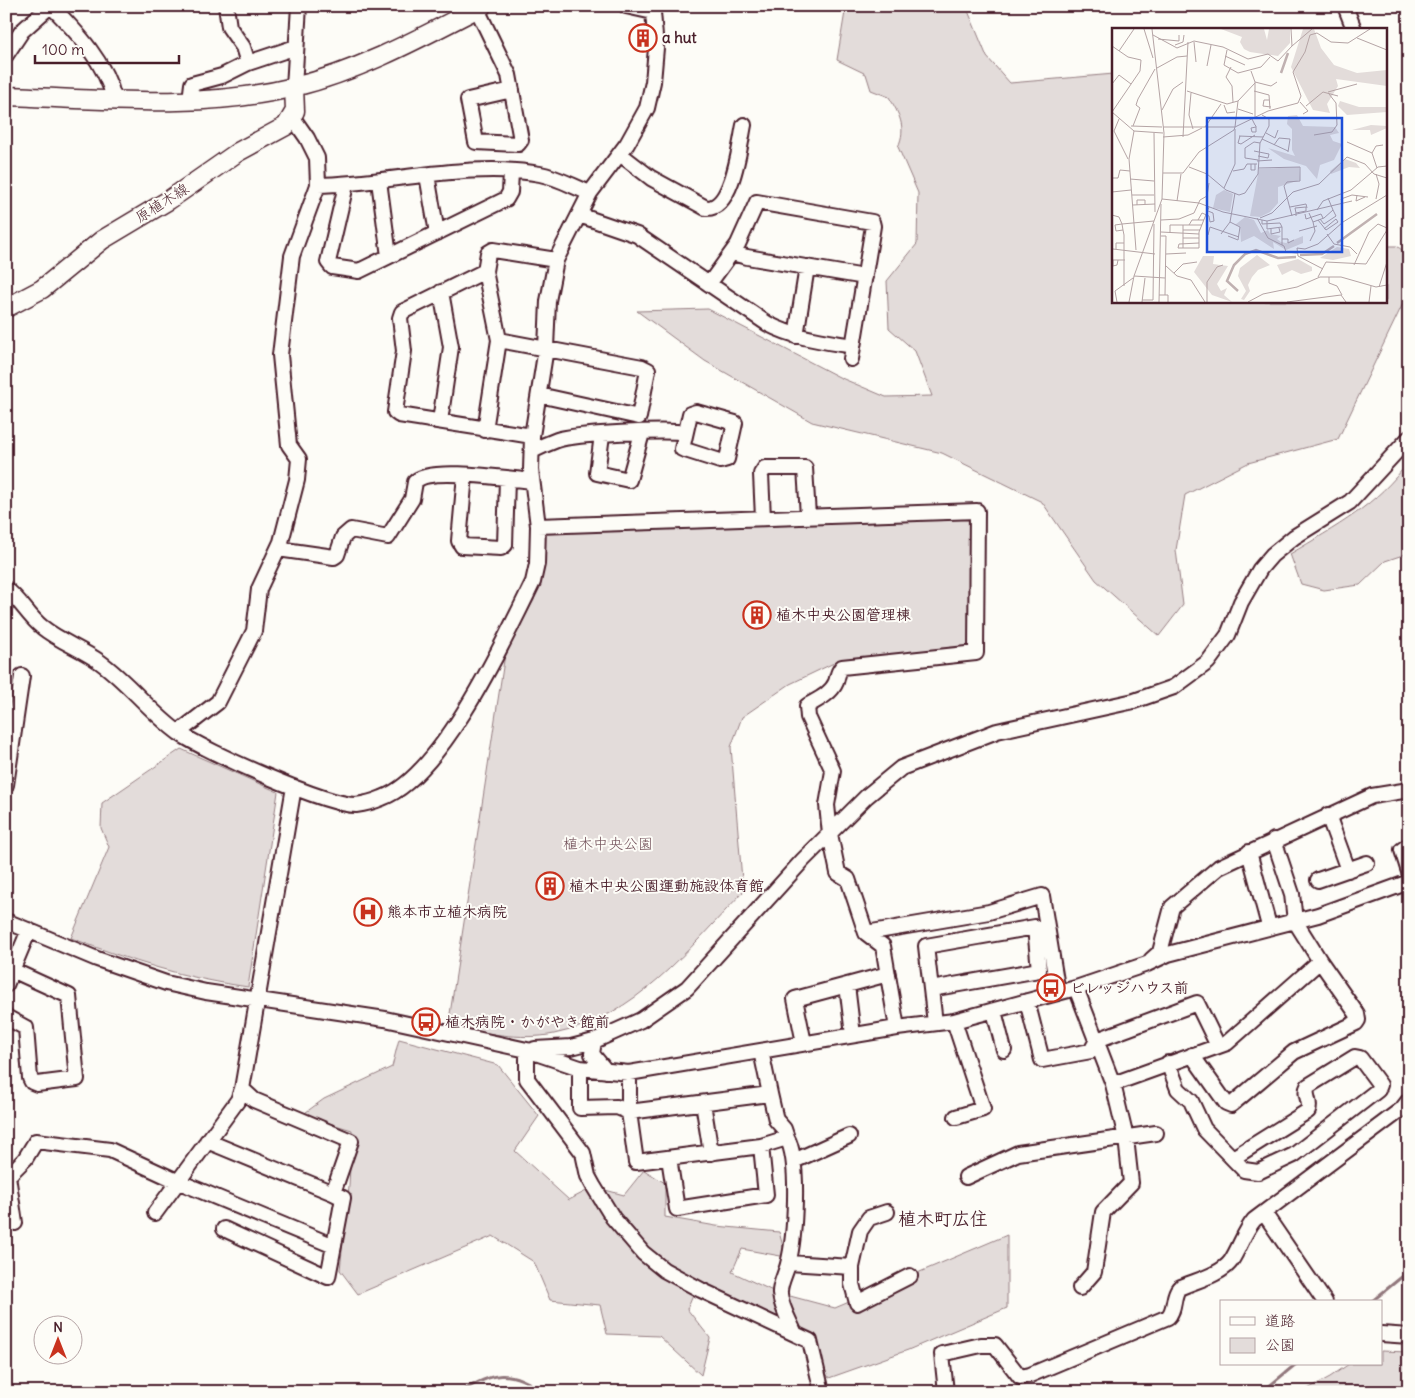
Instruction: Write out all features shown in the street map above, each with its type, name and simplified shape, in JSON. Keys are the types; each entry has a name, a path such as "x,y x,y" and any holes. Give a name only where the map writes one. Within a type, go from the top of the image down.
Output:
{"main road":[{"path":"6,96 190,100 236,96 294,87 368,62 479,8"},
{"path":"293,118 295,111 294,87"},
{"name":"原植木線","path":"6,308 42,289 102,240 169,200 238,152 286,126 293,118"}],"street":[{"path":"6,55 22,31 51,6 82,38 111,87 114,99"},
{"path":"226,6 229,27 243,47 248,64"},
{"path":"294,87 299,6"},
{"path":"6,589 43,628 100,662 127,683 179,732 204,748 294,787 334,801 357,804 383,798 406,784 427,764 461,720 533,582 537,564 538,526 532,481 532,436 546,348 548,302 556,260 590,194 620,154 646,108 653,82 656,48 653,12 626,6"},
{"path":"1345,6 1354,28"},
{"path":"479,8 509,75 512,90 520,143 476,142 468,100 512,90"},
{"path":"190,100 192,84 222,76 248,64 296,47"},
{"path":"179,732 218,702 254,631 259,589 278,549 297,480 299,459 290,445 280,355 292,256 318,185 317,158 307,138 293,118"},
{"path":"620,154 652,178 706,208 712,208 717,206 733,179 744,125"},
{"path":"318,185 379,181 457,171 511,172 540,174 590,194"},
{"path":"346,184 328,259 329,265 359,271 506,199 510,192 511,172"},
{"path":"427,175 437,233"},
{"path":"379,181 389,256"},
{"path":"579,215 637,235 709,284 768,324 796,336 852,353 873,226 867,220 757,202 732,253 709,284"},
{"path":"485,430 499,340 485,271 488,253 490,250 556,260"},
{"path":"732,253 865,277"},
{"path":"796,336 807,267"},
{"path":"485,271 404,309 401,314 404,351 395,409 399,416 532,436"},
{"path":"440,421 451,347 442,292"},
{"path":"499,340 646,368 648,372 639,417 639,433 629,480 597,473 602,435"},
{"path":"539,395 639,417"},
{"path":"532,451 564,438 639,433 685,433"},
{"path":"527,1050 571,1047 594,1041 641,1020 687,988 729,939 830,834 867,796 901,768 997,731 1134,701 1174,687 1208,662 1228,635 1241,602 1266,562 1294,538 1350,502 1409,438"},
{"path":"763,518 761,474 765,468 804,468 808,516"},
{"path":"278,549 334,558 338,555 343,537 352,530 388,537 412,500 417,479 444,474 532,481"},
{"path":"465,475 459,542 462,546 501,548 506,545 507,479"},
{"path":"538,526 977,510 976,653 842,667 837,673 836,682 828,693 807,706 808,717 833,771 827,805 830,834 838,873 848,879 866,933 883,946 897,1028"},
{"path":"6,785 22,676"},
{"path":"155,1213 238,1100 242,1089 256,998 294,787"},
{"path":"1147,964 1160,952 1167,920 1176,903 1219,866 1372,796 1409,790"},
{"path":"1328,815 1348,870"},
{"path":"1192,1055 1226,1103 1231,1105 1294,1052 1356,1023 1358,1020 1357,1014 1295,921 1292,894 1274,840"},
{"path":"1409,845 1402,850 1409,872"},
{"path":"1249,852 1269,926"},
{"path":"1318,880 1367,863"},
{"path":"6,920 97,959 166,983 206,992 385,1018 527,1050 580,1068 629,1072 897,1028 954,1021 1076,988 1147,964 1168,954 1269,926 1295,921 1409,882"},
{"path":"866,933 989,912 1042,896 1058,993"},
{"path":"931,988 1039,970 1035,927 926,946 935,1023"},
{"path":"6,985 29,930"},
{"path":"1112,1084 1227,1042 1320,961"},
{"path":"6,1017 26,1028 32,1082 37,1084 77,1079 70,996 12,970"},
{"path":"804,1043 795,999 888,974"},
{"path":"847,985 853,1035"},
{"path":"1076,988 1112,1084 1126,1138 1131,1183 1103,1212 1094,1272 1080,1288"},
{"path":"1027,1001 1042,1060 1091,1051 1097,1040 1197,1003 1218,1046"},
{"path":"994,1011 1004,1050"},
{"path":"954,1021 983,1109 956,1117"},
{"path":"594,1041 592,1054 606,1071"},
{"path":"527,1050 527,1079 583,1152 588,1176 594,1187 613,1218 643,1253 664,1270 701,1290 810,1341 822,1392"},
{"path":"761,1051 776,1120 784,1129 792,1146 794,1161 795,1210 789,1263 779,1293 795,1334"},
{"path":"1168,1063 1178,1089 1191,1102 1204,1129 1244,1170 1258,1172 1294,1155 1378,1090 1380,1085 1360,1058 1355,1057 1308,1086 1306,1093 1310,1102 1308,1111 1233,1158"},
{"path":"580,1068 580,1108 617,1106 629,1112 770,1094"},
{"path":"629,1072 629,1112 636,1162 761,1146 787,1138"},
{"path":"242,1089 254,1100 351,1141 333,1193"},
{"path":"946,1392 942,1354 981,1344 996,1344 1020,1377 1030,1375 1168,1317 1172,1313 1175,1292 1179,1288 1223,1268 1230,1262 1246,1230 1264,1213 1402,1109 1409,1100"},
{"path":"703,1103 711,1152"},
{"path":"966,1177 1018,1153 1156,1133"},
{"path":"794,1161 849,1136"},
{"path":"15,1223 8,1176 25,1159 36,1141 110,1150 177,1181 334,1246"},
{"path":"207,1141 343,1198 328,1277 224,1229"},
{"path":"669,1158 676,1209 766,1195 761,1146"},
{"path":"887,1212 869,1218 860,1232 852,1267 852,1284 857,1302 910,1276"},
{"path":"1264,1213 1324,1300"},
{"path":"789,1263 852,1267"},
{"path":"1382,1334 1409,1336"}],"green space":[{"path":"846,6 966,6 987,57 1010,83 1112,74 1112,302 1388,302 1388,246 1397,246 1409,256 1409,291 1338,439 1248,463 1185,495 1176,550 1183,605 1159,636 1096,580 1042,502 942,453 812,422 705,361 637,311 708,309 839,377 886,397 932,396 915,351 889,328 887,281 917,244 918,193 898,147 902,133 901,121 889,97 871,90 866,74 837,60"},
{"path":"1409,461 1409,553 1385,561 1360,585 1324,590 1301,584 1290,554 1355,514 1383,491"},
{"name":"植木中央公園","path":"967,514 973,519 975,646 968,652 836,662 790,684 742,717 731,747 743,892 680,958 636,997 611,1013 584,1025 554,1034 528,1037 448,1027 505,654 534,600 544,568 543,531"},
{"path":"181,749 278,792 248,987 202,979 158,968 71,938 109,847 101,828 102,803"},
{"path":"399,1039 498,1065 539,1116 515,1151 569,1200 594,1187 624,1195 644,1170 665,1183 665,1217 716,1226 779,1232 786,1257 742,1249 732,1272 775,1292 835,1308 1007,1235 1007,1308 908,1350 829,1378 807,1343 694,1292 687,1309 710,1338 701,1375 659,1336 607,1334 600,1305 550,1300 534,1262 493,1236 358,1294 340,1270 349,1186 352,1130 302,1115 324,1099 392,1067"},
{"path":"1382,1351 1409,1352 1409,1392 1302,1392 1346,1366 1382,1366"}],"waterway":[{"path":"1373,1300 1409,1271"},
{"path":"1262,1392 1294,1366"},
{"path":"461,1392 482,1380 502,1376 521,1379 542,1392"}],"place":[{"name":"a hut","path":"643,38"},
{"name":"植木中央公園管理棟","path":"757,615"},
{"name":"植木中央公園運動施設体育館","path":"550,886"},
{"name":"熊本市立植木病院","path":"368,912"},
{"name":"ビレッジハウス前","path":"1051,988"},
{"name":"植木病院・かがやき館前","path":"426,1022"}],"district":[{"name":"植木町広住","path":"943,1219"}]}
